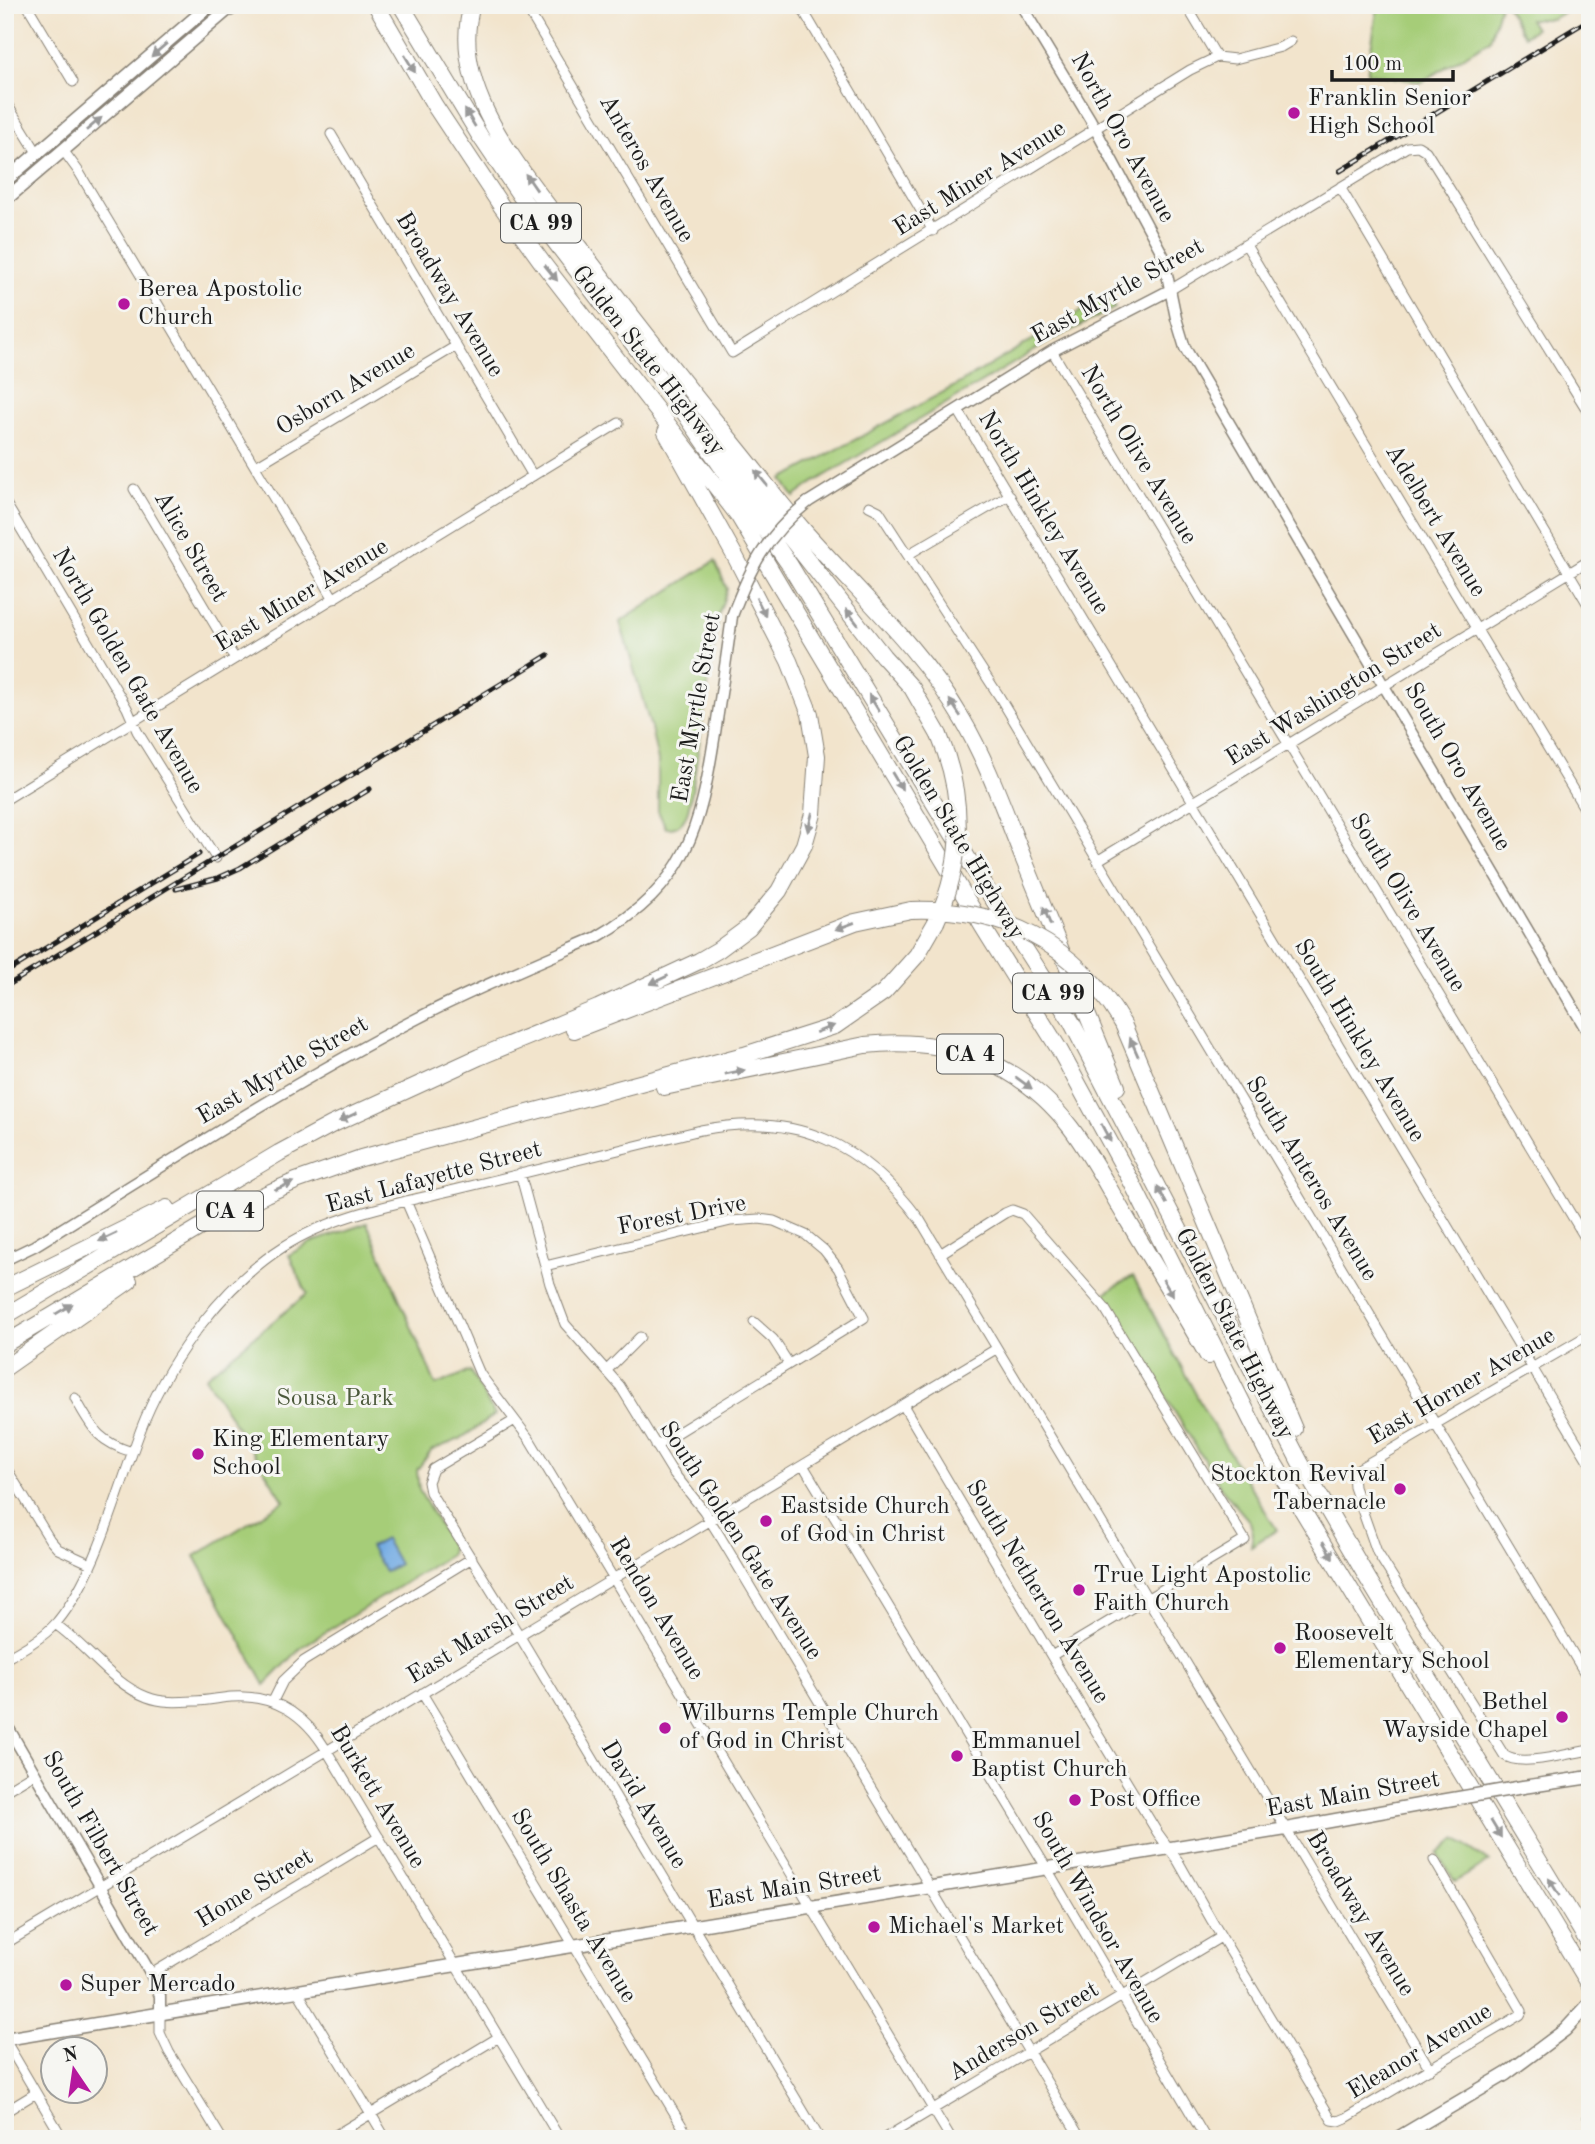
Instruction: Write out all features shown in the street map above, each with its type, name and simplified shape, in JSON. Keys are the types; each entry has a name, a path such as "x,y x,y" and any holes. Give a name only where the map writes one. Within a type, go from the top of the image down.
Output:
{"highway":[{"name":"Golden State Highway","path":"376,5 435,106 502,207 738,515 983,927 1059,1049 1130,1179 1266,1450 1590,1985"},
{"name":"Golden State Highway","path":"401,5 480,136 524,201 670,392 789,564 982,882 1071,1021 1289,1441 1368,1579 1590,1945"},
{"path":"472,5 467,43 471,73 480,100 514,157 554,215 657,348 803,530 874,604 913,650 961,717 990,778 1114,1080 1124,1105 1122,1115"},
{"path":"411,1089 479,1057 598,1008 718,950 749,926 779,891 797,860 809,831 815,797 817,756 810,714 797,678 736,558 647,396"},
{"path":"477,1128 744,1055 835,1026 884,992 917,955 936,922 953,877 959,829 954,781 939,735 912,688 883,656 735,467 696,431"},
{"name":"CA 4","path":"5,1316 279,1153 331,1125 411,1089 873,917 911,910 953,910 970,913 1010,924 1058,950 1084,972 1123,1024 1280,1400 1368,1579"},
{"name":"CA 4","path":"5,1344 233,1210 328,1169 477,1128 865,1045 918,1042 979,1058 1017,1077 1033,1089 1072,1129 1235,1404 1266,1450"},
{"path":"5,1288 279,1153"},
{"path":"5,1368 233,1210"}],"main road":[{"path":"5,181 210,5"},
{"path":"5,200 228,6"},
{"path":"54,139 63,150"},
{"name":"East Main Street","path":"5,2039 1590,1777"},
{"path":"1396,2139 1506,2074 1565,2030 1590,2003"}],"street":[{"path":"27,5 73,82"},
{"name":"Anteros Avenue","path":"525,5 732,353"},
{"path":"800,5 933,231"},
{"name":"North Oro Avenue","path":"1021,5 1096,130 1163,254 1185,348 1286,521"},
{"path":"1186,5 1217,57"},
{"name":"East Miner Avenue","path":"732,353 1182,76 1217,57 1235,59 1281,47 1291,41"},
{"path":"5,101 38,154"},
{"name":"Broadway Avenue","path":"331,134 533,476"},
{"name":"East Myrtle Street","path":"5,1260 34,1246 245,1116 373,1042 461,997 597,937 632,914 672,872 683,856 698,820 706,787 732,616 754,563 784,525 808,502 1052,351 1170,290 1407,146 1418,146 1426,151 1590,415"},
{"path":"63,150 79,172 334,599"},
{"path":"1340,187 1590,608"},
{"name":"Adelbert Avenue","path":"1246,245 1590,818"},
{"name":"Osborn Avenue","path":"256,466 456,346"},
{"name":"North Olive Avenue","path":"1052,351 1191,579"},
{"name":"North Hinkley Avenue","path":"958,410 1096,637"},
{"name":"East Miner Avenue","path":"5,800 619,423"},
{"name":"Alice Street","path":"134,489 235,659"},
{"path":"909,554 1010,495"},
{"name":"North Golden Gate Avenue","path":"5,502 216,858"},
{"name":"South Anteros Avenue","path":"869,506 880,511 999,695 1590,1682"},
{"name":"South Oro Avenue","path":"1286,521 1590,1036"},
{"name":"East Washington Street","path":"1097,862 1590,560"},
{"name":"South Olive Avenue","path":"1191,579 1590,1246"},
{"name":"South Hinkley Avenue","path":"1096,637 1192,804 1590,1464"},
{"name":"East Lafayette Street","path":"5,1659 55,1624 82,1586 147,1415 186,1348 217,1306 249,1273 285,1245 311,1232 407,1201 720,1126 748,1124 786,1128 836,1144 878,1171 907,1202 996,1349"},
{"name":"South Golden Gate Avenue","path":"520,1173 545,1266 565,1324 620,1386 656,1446 710,1520 1081,2139"},
{"name":"Rendon Avenue","path":"407,1201 480,1374 530,1440 615,1578 951,2139"},
{"path":"940,1254 1005,1213 1012,1210 1023,1214 1104,1307 1245,1540 1053,1655"},
{"name":"Forest Drive","path":"545,1266 732,1221 774,1221 806,1235 824,1250 838,1268 864,1318 789,1364"},
{"path":"656,1446 789,1364 773,1339 754,1322"},
{"name":"East Horner Avenue","path":"1590,1334 1353,1472 1354,1487 1377,1552 1504,1755 1509,1760 1521,1761 1590,1750"},
{"path":"607,1370 640,1337"},
{"name":"Broadway Avenue","path":"996,1349 1430,2069"},
{"name":"East Marsh Street","path":"5,1944 996,1349"},
{"path":"75,1398 101,1438 113,1446 132,1452"},
{"name":"South Netherton Avenue","path":"903,1405 1327,2113 1335,2121"},
{"name":"David Avenue","path":"515,1420 462,1454 438,1465 430,1475 430,1492 519,1635 820,2139"},
{"name":"South Windsor Avenue","path":"803,1465 1046,1867 1206,2139"},
{"path":"5,1466 50,1540 71,1556 91,1564"},
{"path":"273,1701 283,1681 304,1661 472,1558"},
{"name":"Burkett Avenue","path":"55,1624 127,1687 153,1699 175,1703 241,1696 273,1701 305,1720 327,1751 560,2139"},
{"name":"South Shasta Avenue","path":"422,1693 690,2139"},
{"name":"South Filbert Street","path":"5,1722 152,1974 160,1996 160,2033 222,2139"},
{"path":"5,1791 35,1773"},
{"name":"Home Street","path":"152,1974 379,1837"},
{"name":"Eleanor Avenue","path":"1335,2121 1346,2118 1430,2069 1520,2015 1522,2011 1434,1860"},
{"name":"Anderson Street","path":"883,2139 1221,1937"},
{"path":"298,1992 386,2139"},
{"path":"329,2139 499,2037"},
{"path":"5,2039 63,2139"},
{"path":"5,2112 36,2093"}],"green space":[{"path":"1378,5 1500,5 1490,40 1421,82 1367,73"},
{"path":"1506,5 1542,9 1577,5 1552,19 1529,19 1535,29 1524,36"},
{"path":"1105,297 1115,308 1054,339 794,497 782,479 953,387"},
{"path":"715,561 727,589 719,614 691,797 683,821 673,828 666,828 658,811 658,761 651,728 620,622"},
{"name":"Sousa Park","path":"367,1223 436,1385 470,1371 495,1415 460,1439 432,1450 417,1470 419,1490 451,1546 450,1555 303,1646 265,1685 195,1556 284,1501 205,1377 307,1294 289,1255 310,1243"},
{"path":"1133,1276 1209,1419 1277,1530 1251,1546 1253,1533 1250,1522 1221,1488 1103,1294"},
{"path":"1456,1839 1489,1862 1455,1882 1438,1854"}],"water":[{"path":"385,1539 399,1564 385,1572 370,1547"}],"railway":[{"path":"1340,171 1590,19"},
{"path":"5,987 548,655"},
{"path":"176,889 218,878 240,868 370,789"},
{"path":"5,973 199,854"}],"place":[{"name":"Franklin Senior High School","path":"1294,113"},
{"name":"Berea Apostolic Church","path":"124,304"},
{"name":"King Elementary School","path":"198,1454"},
{"name":"Stockton Revival Tabernacle","path":"1400,1489"},
{"name":"Eastside Church of God in Christ","path":"766,1521"},
{"name":"True Light Apostolic Faith Church","path":"1079,1590"},
{"name":"Roosevelt Elementary School","path":"1280,1648"},
{"name":"Bethel Wayside Chapel","path":"1562,1717"},
{"name":"Wilburns Temple Church of God in Christ","path":"665,1728"},
{"name":"Emmanuel Baptist Church","path":"957,1756"},
{"name":"Post Office","path":"1075,1800"},
{"name":"Michael's Market","path":"874,1927"},
{"name":"Super Mercado","path":"66,1985"}]}
